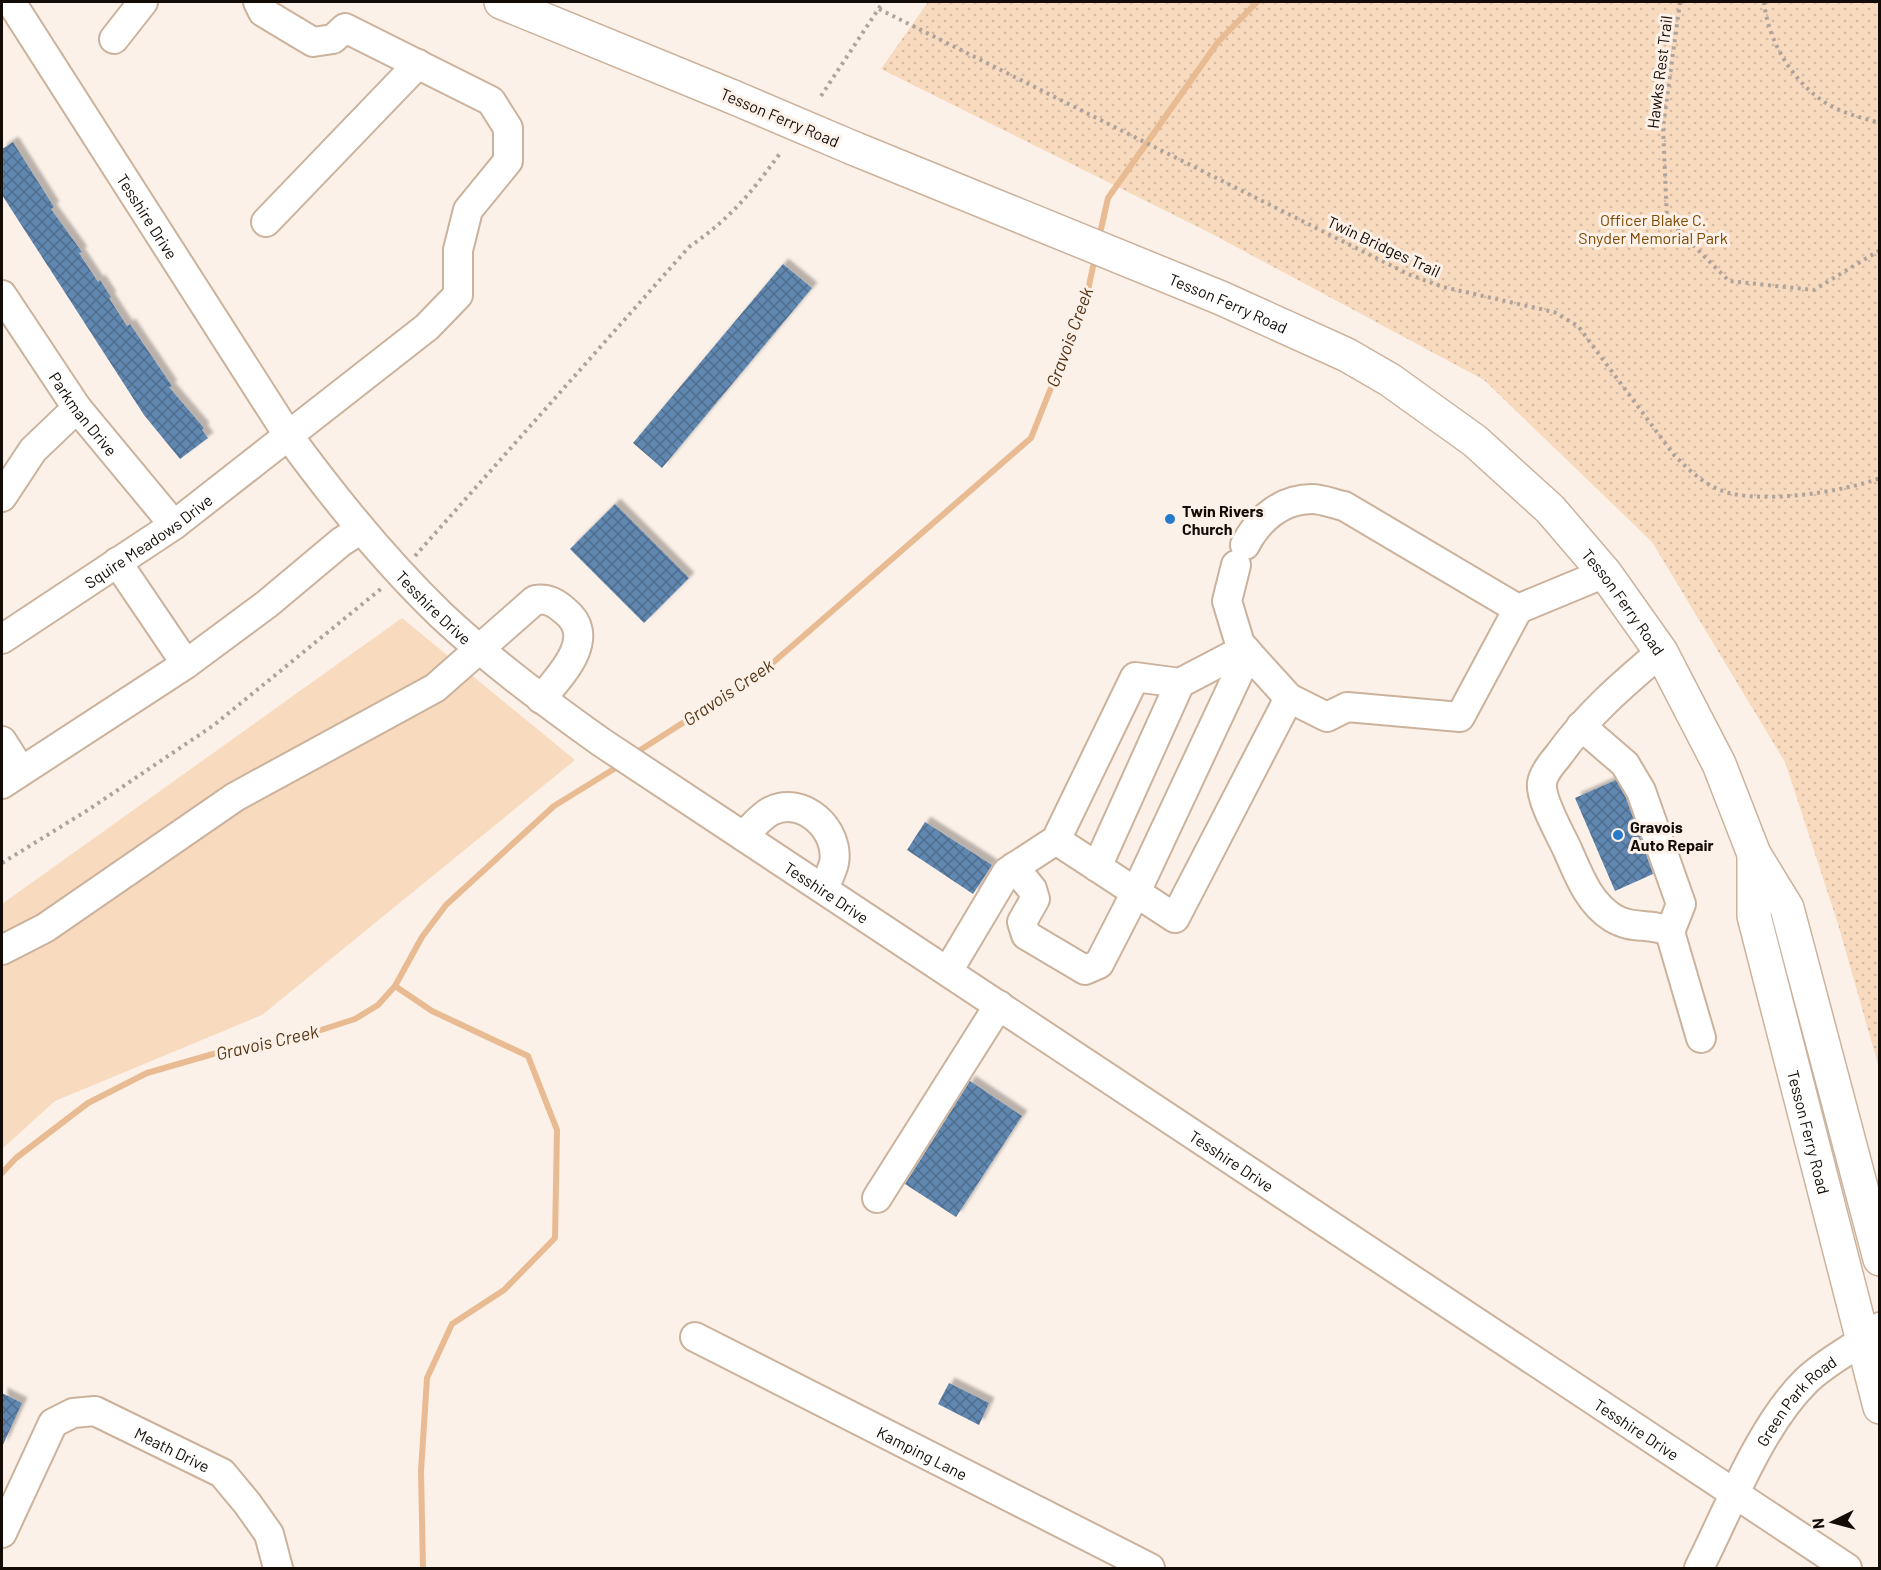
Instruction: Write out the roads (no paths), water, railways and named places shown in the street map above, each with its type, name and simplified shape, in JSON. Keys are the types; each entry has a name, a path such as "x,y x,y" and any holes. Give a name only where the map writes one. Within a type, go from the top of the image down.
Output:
{"main road":[{"name":"Tesson Ferry Road","path":"501,2 1221,298 1347,356 1390,380 1441,416 1475,441 1521,481 1572,534 1605,573 1660,652 1714,754 1754,854 1787,908 1879,1252"},
{"name":"Tesson Ferry Road","path":"1754,854 1754,916 1871,1335 1880,1407"}],"street":[{"name":"Tesshire Drive","path":"11,2 288,435 361,529 440,614 479,649 541,699 601,742 1847,1569"},
{"path":"114,39 143,2"},
{"path":"258,2 263,12 313,42 333,39 345,28 418,64 266,222"},
{"name":"Squire Meadows Drive","path":"2,639 174,525 427,327 458,296 458,250 468,210 508,161 507,128 491,101 418,64"},
{"name":"Parkman Drive","path":"2,295 77,408 174,525"},
{"path":"2,497 33,450 77,408"},
{"path":"1518,609 1344,506 1312,499 1280,506 1255,526 1240,555 1227,601 1244,648 1289,698 1327,717 1347,707 1460,717 1518,609 1605,573"},
{"path":"2,741 11,777 186,664 267,604 341,542 361,529"},
{"path":"117,562 186,664"},
{"path":"2,950 45,928 235,797 435,688 536,600 544,599 555,603 569,614 578,627 576,650 569,664 541,699"},
{"path":"948,971 1007,872 1056,840 1135,677 1180,682 1244,648"},
{"path":"1014,867 1032,889 1035,899 1022,922 1026,935 1085,970 1099,964 1136,892 1244,648"},
{"path":"1660,652 1603,701 1581,726 1541,783 1546,802 1584,886 1597,905 1614,919 1635,927 1657,925 1670,932"},
{"path":"1097,867 1180,682"},
{"path":"1056,840 1175,918 1289,698"},
{"path":"1581,726 1625,764 1641,791 1681,904 1670,932 1701,1038"},
{"path":"743,836 771,810 796,808 811,812 830,835 834,861 824,889"},
{"path":"877,1198 999,1005"},
{"name":"Green Park Road","path":"1699,1569 1771,1428 1793,1394 1822,1367 1871,1335"},
{"name":"Kamping Lane","path":"695,1337 1150,1569"},
{"name":"Meath Drive","path":"2,1533 53,1423 73,1413 95,1411 222,1473 247,1503 268,1534 278,1569"}],"waterway":[{"name":"Gravois Creek","path":"1099,238 1108,198 1218,42 1257,2"},
{"name":"Gravois Creek","path":"634,754 761,673 1031,438 1086,300 1095,257"},
{"name":"Gravois Creek","path":"2,1173 16,1158 88,1103 147,1073 213,1054 290,1040 355,1019 378,1005 395,986 422,937 446,905 554,806 622,764"},
{"path":"395,986 432,1011 528,1056 557,1130 555,1238 504,1290 452,1324 427,1378 421,1471 423,1568"}],"place":[{"name":"Twin Rivers Church","path":"1170,519"},
{"name":"Gravois Auto Repair","path":"1618,835"}],"park label":[{"name":"Officer Blake C. Snyder Memorial Park","path":"1653,228"}]}
